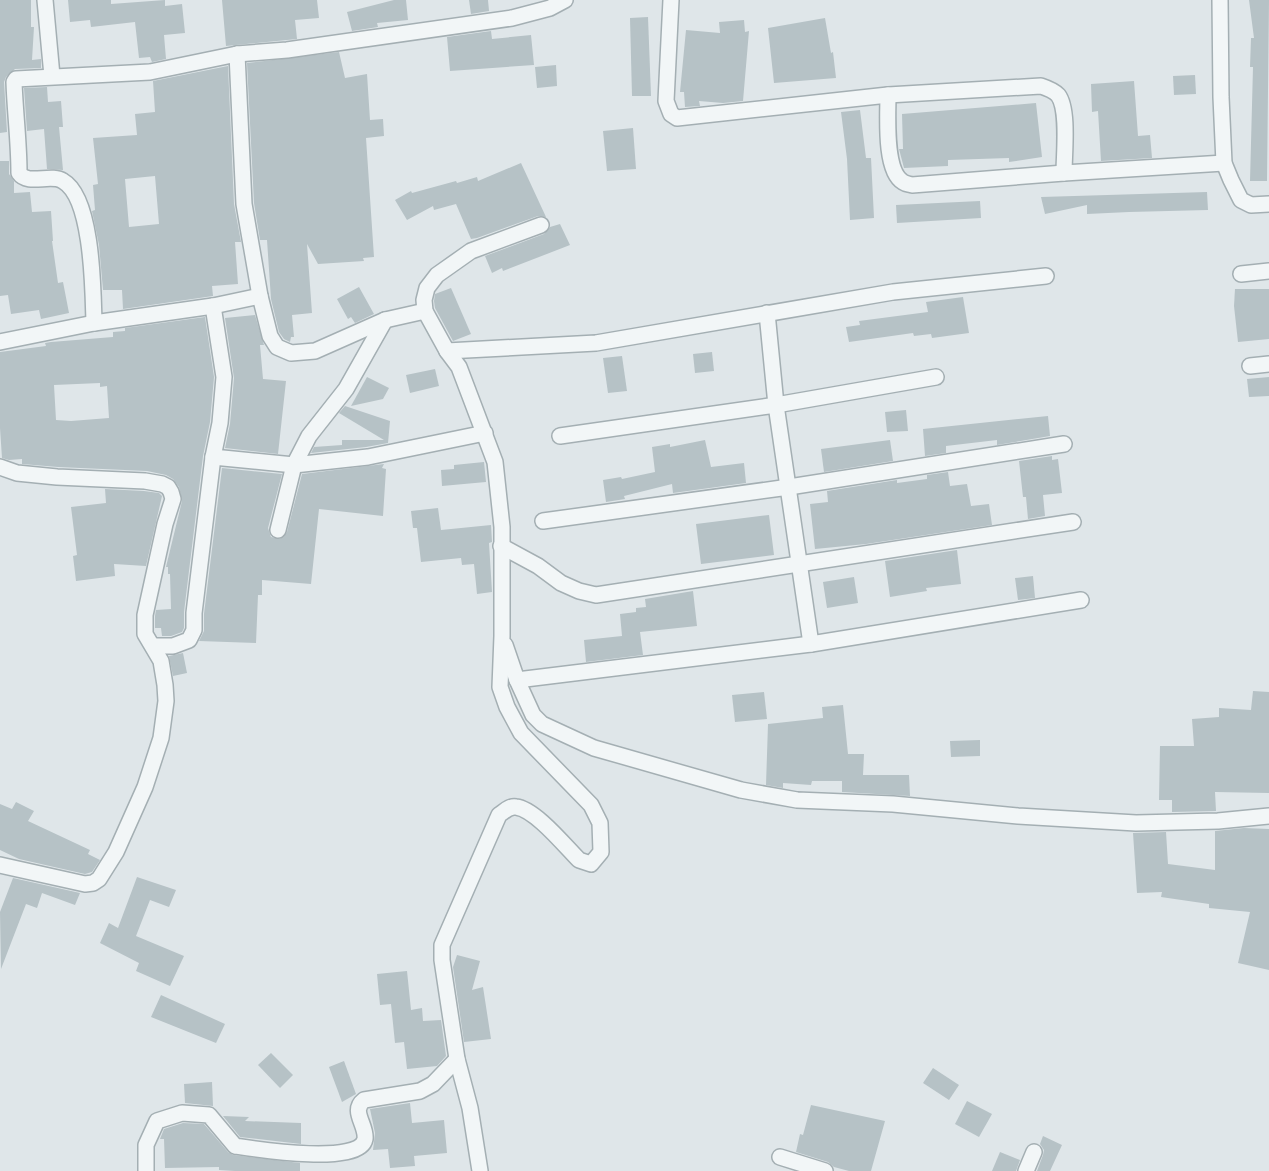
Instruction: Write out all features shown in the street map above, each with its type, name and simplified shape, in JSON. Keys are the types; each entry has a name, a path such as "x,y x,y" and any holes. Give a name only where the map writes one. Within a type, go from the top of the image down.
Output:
{"street":[{"path":"45,0 52,76"},
{"path":"94,323 93,270 84,219 77,196 63,180 27,178 22,177 19,172 19,131 15,111 14,82 20,78 150,72 237,54 287,50 453,27 512,18 550,8 565,0"},
{"path":"671,0 666,101 671,114 677,118 888,96 1041,86 1052,90 1058,96 1064,109 1064,173"},
{"path":"1220,0 1224,163 1241,200 1251,205 1269,204"},
{"path":"237,54 244,204 260,296 270,336 277,347 291,353 315,351 385,320 426,310"},
{"path":"888,96 889,155 896,174 902,182 912,185 1224,163"},
{"path":"480,1171 470,1107 457,1059 442,960 442,945 499,815 508,807 518,807 539,819 579,860 585,863 591,864 601,852 600,823 591,806 521,733 507,707 500,687 502,527 495,462 459,367 447,351 426,310 424,300 427,288 437,275 471,251 541,225"},
{"path":"1241,274 1269,271"},
{"path":"447,351 596,343 893,292 1046,276"},
{"path":"0,342 94,323 213,306 260,296"},
{"path":"153,646 183,644 189,640 194,630 194,613 213,457 220,423 224,376 213,306"},
{"path":"767,313 776,405 811,644"},
{"path":"278,530 294,465 309,435 346,389 385,320"},
{"path":"1250,366 1269,364"},
{"path":"560,436 776,405 936,377"},
{"path":"213,457 294,465 368,457 485,433"},
{"path":"543,521 789,487 1065,444"},
{"path":"0,467 17,473 57,477 145,481 168,487 172,499 145,615 145,634 160,661 166,701 161,738 145,787 116,852 99,879 93,884 84,884 0,864"},
{"path":"501,546 538,566 561,583 579,591 596,594 1073,522"},
{"path":"517,680 811,644 1081,600"},
{"path":"502,636 517,680 533,715 542,724 594,748 741,790 797,800 893,804 1018,816 1136,823 1218,821 1269,816"},
{"path":"147,1171 146,1145 157,1121 182,1113 208,1114 235,1146 292,1155 350,1150 365,1142 366,1135 358,1109 359,1104 364,1100 420,1091 433,1084 457,1059"},
{"path":"1026,1171 1034,1152"},
{"path":"780,1157 825,1171"}],"building":[{"path":"0,0 31,0 31,27 34,27 32,60 41,59 41,68 15,69 6,77 4,82 7,132 0,133"},
{"path":"68,0 111,0 111,4 165,0 165,6 182,4 185,33 164,35 166,59 152,62 150,57 139,58 135,22 91,27 90,20 70,22"},
{"path":"222,0 317,0 319,18 295,20 297,39 226,46"},
{"path":"394,0 406,0 408,20 377,23 378,27 352,31 347,12"},
{"path":"469,0 488,0 489,11 471,14"},
{"path":"1249,0 1269,0 1267,181 1250,181 1253,67 1250,67 1251,38 1254,38"},
{"path":"648,17 651,96 632,96 630,18"},
{"path":"825,18 836,78 774,83 768,28"},
{"path":"744,20 745,32 749,31 743,101 723,103 699,101 700,106 685,107 684,92 680,92 686,30 720,33 719,22"},
{"path":"491,31 492,39 531,35 534,65 450,71 447,37"},
{"path":"339,52 345,78 367,74 370,120 383,119 384,136 366,138 374,257 363,258 364,261 318,264 307,244 312,313 292,315 294,337 291,337 290,342 284,339 279,332 271,299 267,240 260,240 254,203 247,63"},
{"path":"556,65 557,86 537,88 535,67"},
{"path":"228,66 234,204 241,242 235,242 238,284 212,286 213,296 123,309 122,290 103,290 99,245 92,211 95,210 93,185 98,184 93,138 137,135 135,114 155,112 153,81","holes":["155,176 159,224 129,227 125,179"]},
{"path":"1195,75 1196,94 1174,95 1173,76"},
{"path":"1134,81 1138,136 1150,135 1152,158 1101,161 1098,111 1092,112 1091,84"},
{"path":"47,87 48,102 61,101 63,127 59,127 63,170 47,169 44,129 27,131 24,88"},
{"path":"1036,103 1042,157 1009,162 1009,158 948,160 948,166 904,168 899,149 903,149 902,114"},
{"path":"860,110 866,158 871,158 874,218 850,220 847,159 841,112"},
{"path":"633,128 636,169 607,171 603,131"},
{"path":"0,161 9,161 9,174 14,181 14,193 30,192 32,212 51,211 52,241 58,283 63,282 69,313 41,319 39,310 11,314 8,295 0,296"},
{"path":"521,163 546,217 538,216 477,238 471,239 456,204 434,210 433,206 407,220 395,200 411,191 412,193 477,177 478,181"},
{"path":"1207,192 1208,210 1087,214 1087,205 1045,214 1041,197"},
{"path":"980,201 981,218 897,223 896,205"},
{"path":"560,224 570,245 503,271 502,268 492,273 485,256 544,234 550,227"},
{"path":"359,287 374,314 355,323 351,317 348,319 337,299"},
{"path":"451,288 471,334 453,341 435,308 434,301 435,294"},
{"path":"1235,289 1269,289 1269,339 1238,342 1234,306"},
{"path":"963,297 969,333 932,338 931,334 914,336 913,333 849,342 846,327 860,325 859,321 928,312 926,302"},
{"path":"255,315 264,345 260,345 263,379 286,381 278,454 225,448 230,424 234,378 225,318"},
{"path":"205,317 214,377 184,612 184,628 182,632 171,636 162,636 161,628 155,628 155,616 156,610 171,609 170,574 166,567 182,501 179,487 173,479 147,471 22,464 22,459 2,458 0,352 46,346 45,343 51,342 113,337 113,332 125,331 125,328","holes":["100,383 100,387 107,386 109,418 56,420 54,385"]},
{"path":"712,352 714,371 695,373 693,354"},
{"path":"622,356 627,391 608,393 603,358"},
{"path":"435,369 439,386 410,393 406,375"},
{"path":"367,377 389,388 383,399 351,406"},
{"path":"1269,377 1269,396 1249,397 1247,379"},
{"path":"345,406 390,421 388,443 311,453 314,447 342,445 342,440 384,440 339,413"},
{"path":"906,410 908,431 887,432 885,412"},
{"path":"1048,416 1050,436 997,445 997,440 946,446 946,453 925,456 923,429"},
{"path":"705,440 711,467 744,463 746,483 673,493 672,484 624,496 625,499 606,502 603,480 621,477 622,479 655,472 652,447 670,444 670,447"},
{"path":"890,440 893,461 824,472 821,449"},
{"path":"1052,456 1052,460 1058,459 1062,493 1043,495 1045,516 1028,519 1019,461"},
{"path":"484,462 486,482 442,486 441,470 454,469 454,465"},
{"path":"384,464 382,468 386,469 383,516 319,509 311,584 262,580 262,595 258,595 256,643 199,641 204,631 204,614 222,468 282,474 268,528 271,537 280,539 287,532 302,474"},
{"path":"948,472 950,486 967,484 971,506 989,504 992,525 866,544 815,549 810,504 828,502 827,491 897,480 897,483 927,479 927,475"},
{"path":"105,489 144,491 159,493 162,496 146,566 114,564 115,576 76,581 73,556 77,555 71,507 106,503"},
{"path":"438,508 441,530 491,525 492,542 489,543 492,592 477,594 474,564 462,565 461,558 421,562 417,528 413,528 411,511"},
{"path":"769,515 774,555 701,564 696,524"},
{"path":"957,550 961,584 926,588 927,591 890,597 885,561"},
{"path":"1033,576 1035,598 1018,600 1015,578"},
{"path":"854,577 858,603 827,608 823,582"},
{"path":"693,591 697,626 640,632 643,655 586,662 584,640 622,636 620,614 636,612 636,608 646,607 645,599"},
{"path":"183,653 187,673 173,676 169,656"},
{"path":"1253,691 1269,692 1269,793 1215,792 1216,811 1172,812 1172,800 1159,800 1160,746 1194,746 1192,719 1219,717 1219,708 1251,710"},
{"path":"764,692 767,719 735,722 732,695"},
{"path":"843,705 848,754 864,754 863,775 909,775 910,796 842,792 842,781 812,781 811,785 783,783 783,788 766,785 768,724 823,718 822,707"},
{"path":"980,740 980,756 951,757 950,741"},
{"path":"16,802 34,811 28,821 90,850 88,854 100,860 92,872 85,874 19,859 0,850 0,804 12,809"},
{"path":"1244,828 1269,829 1269,970 1238,963 1250,912 1209,908 1209,904 1161,897 1162,892 1137,893 1133,833 1166,832 1168,864 1215,870 1215,831"},
{"path":"137,877 176,890 169,907 150,900 136,936 184,956 170,986 136,971 139,963 100,943 109,923 118,928"},
{"path":"13,878 80,893 75,905 42,893 37,908 26,904 1,969 0,912"},
{"path":"457,955 480,961 472,990 483,987 491,1039 464,1042 453,967"},
{"path":"407,971 411,1010 422,1008 423,1021 441,1020 446,1056 437,1066 407,1069 404,1042 395,1043 391,1004 380,1005 377,974"},
{"path":"161,995 225,1024 216,1043 151,1017"},
{"path":"271,1053 293,1075 280,1088 258,1065"},
{"path":"344,1061 356,1094 342,1102 329,1067"},
{"path":"933,1068 959,1085 949,1100 923,1083"},
{"path":"212,1082 213,1106 185,1103 184,1084"},
{"path":"967,1101 992,1114 979,1137 955,1124"},
{"path":"410,1103 412,1123 444,1120 447,1153 414,1156 415,1166 390,1168 388,1149 373,1150 375,1133 370,1109"},
{"path":"811,1105 885,1121 871,1171 849,1171 796,1152"},
{"path":"223,1116 249,1117 245,1121 301,1123 301,1144 240,1137"},
{"path":"183,1123 204,1124 233,1155 300,1163 300,1171 235,1171 219,1170 219,1167 165,1168 164,1139 160,1139 164,1129"},
{"path":"1043,1136 1062,1145 1050,1171 1037,1171 1044,1150 1040,1144"},
{"path":"1000,1152 1020,1160 1016,1171 992,1171"}]}
